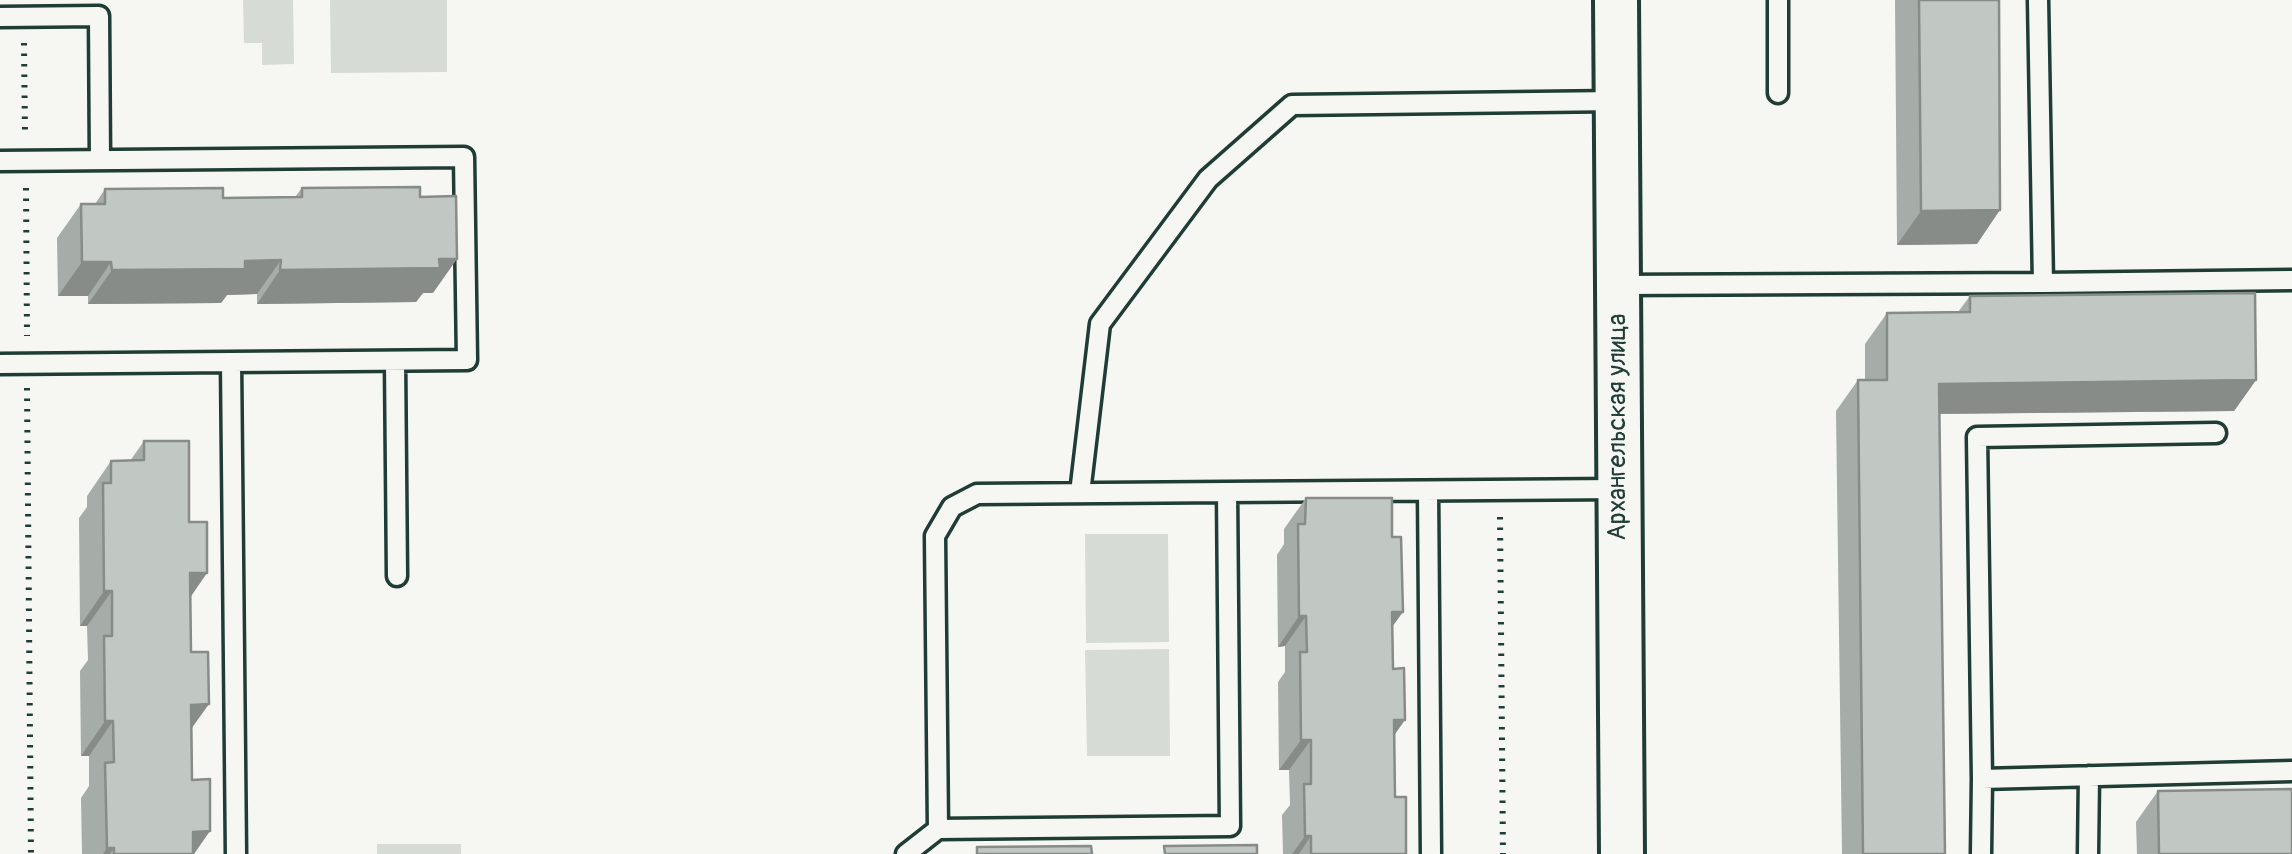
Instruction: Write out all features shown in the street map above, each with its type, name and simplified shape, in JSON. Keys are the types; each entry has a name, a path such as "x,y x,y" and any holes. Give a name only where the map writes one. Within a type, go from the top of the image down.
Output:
{"street":[{"name":"Архангельская улица","path":"1616,0 1622,854"}],"lane":[{"path":"1778,0 1778,92"},
{"path":"2038,0 2042,284"},
{"path":"0,17 99,16 100,160"},
{"path":"1080,493 1100,324 1208,179 1292,105 1617,101"},
{"path":"0,160 464,157 467,360 0,364"},
{"path":"1618,285 2292,280"},
{"path":"395,361 397,576"},
{"path":"231,362 236,854"},
{"path":"1981,854 1977,437 2216,433"},
{"path":"938,829 935,536 952,507 977,494 1620,490"},
{"path":"1428,491 1432,854"},
{"path":"906,854 938,829 1230,826 1227,492"},
{"path":"1982,779 2292,770"},
{"path":"2088,854 2089,776"}],"path":[{"path":"24,17 32,854"},
{"path":"1500,490 1503,854"}],"shaded area":[{"path":"243,0 293,0 294,64 262,65 262,43 244,43"},
{"path":"330,0 447,0 447,72 331,73"},
{"path":"1085,534 1168,534 1169,642 1086,643"},
{"path":"1169,649 1170,756 1087,756 1085,650"},
{"path":"377,844 461,844 461,854 377,854"}],"building":[{"path":"1919,0 1999,0 2000,210 1921,211"},
{"path":"420,187 420,197 456,196 457,259 439,259 440,268 280,270 281,260 245,261 245,269 112,270 111,262 82,262 81,204 105,204 105,189 223,188 223,198 302,197 302,188"},
{"path":"2255,293 2256,380 1939,384 1945,854 1863,854 1858,380 1887,380 1887,313 1970,312 1970,296"},
{"path":"144,441 189,441 189,522 207,522 207,573 190,573 191,652 208,652 209,704 191,705 192,780 210,779 210,831 193,832 193,854 114,854 114,848 107,848 105,763 114,762 113,721 105,721 104,636 112,636 112,591 104,591 103,483 111,483 111,461 144,460"},
{"path":"1306,498 1392,498 1392,537 1401,537 1403,612 1392,612 1393,669 1404,668 1405,720 1394,720 1395,797 1406,797 1406,854 1311,854 1311,836 1305,836 1304,784 1311,784 1311,740 1301,740 1300,652 1307,652 1306,616 1299,616 1298,524 1305,524"},
{"path":"2292,789 2292,854 2159,854 2158,791"},
{"path":"1257,845 1257,854 1165,854 1164,846"},
{"path":"1091,846 1092,854 977,854 977,847"}]}
